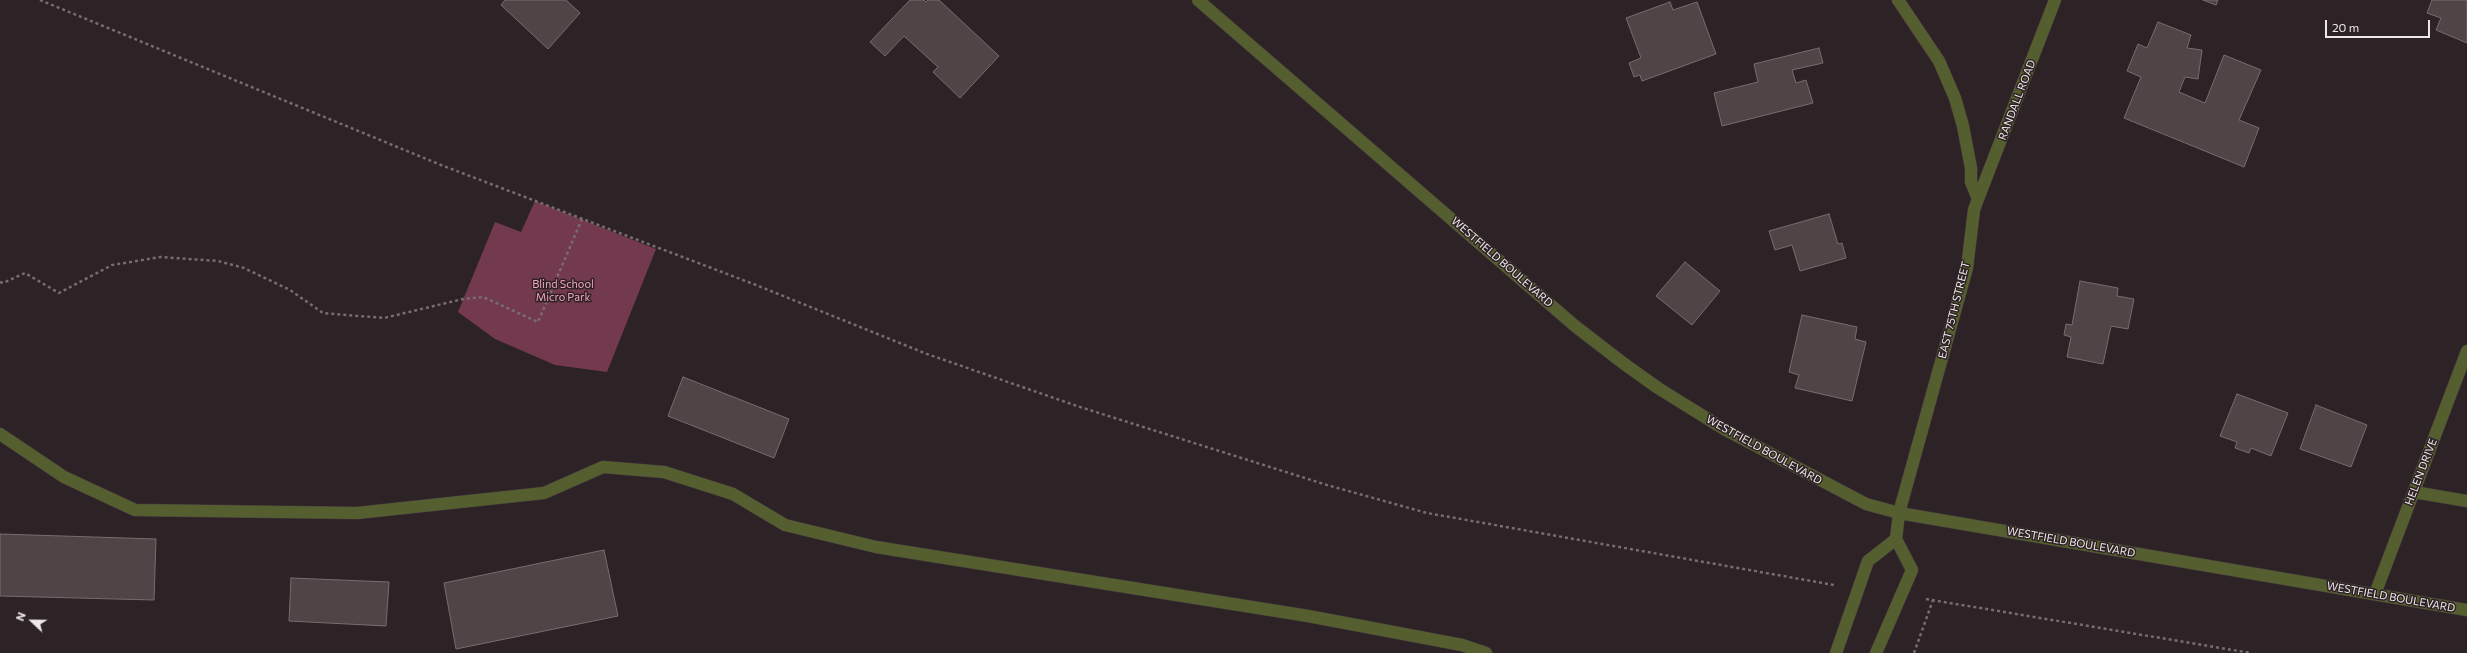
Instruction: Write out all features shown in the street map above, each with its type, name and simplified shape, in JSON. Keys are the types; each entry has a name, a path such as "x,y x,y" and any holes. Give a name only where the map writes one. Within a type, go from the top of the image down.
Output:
{"street":[{"name":"WESTFIELD BOULEVARD","path":"1198,0 1576,326 1635,371 1689,408 1866,504 1899,513 2467,610"},
{"path":"1898,0 1939,61 1948,80 1963,126 1971,168 1972,182 1978,199"},
{"name":"RANDALL ROAD","path":"1978,199 2055,0"},
{"name":"EAST 75TH STREET","path":"1896,539 1899,513 1967,268 1974,210 1978,199"},
{"name":"HELEN DRIVE","path":"2375,594 2467,351"},
{"path":"0,434 64,477 135,510 357,513 544,493 603,467 664,472 733,494 785,525 876,547 1308,616 1462,645 1486,653"},
{"path":"2414,492 2467,501"},
{"path":"1836,653 1868,561 1896,539 1912,570 1876,653"}],"path":[{"path":"40,0 441,165 756,285 927,354 1080,407 1327,485 1427,513 1836,585"},
{"path":"0,282 3,283 25,273 59,293 112,265 160,258 218,261 244,268 290,290 323,313 384,318 463,299 483,297 538,322 582,219"},
{"path":"1914,653 1933,600 2251,653"}],"green space":[{"name":"Blind School Micro Park","path":"535,201 656,249 607,372 555,365 495,339 458,312 495,222 521,232"}],"building":[{"path":"505,0 566,0 580,13 548,49 501,5"},
{"path":"910,0 924,0 926,2 928,0 939,0 999,56 960,98 933,72 938,67 904,36 885,56 870,42"},
{"path":"2203,0 2218,0 2216,5"},
{"path":"2432,0 2467,0 2467,43 2436,30 2441,18 2427,13"},
{"path":"1670,2 1673,10 1697,2 1716,54 1642,81 1640,75 1634,77 1629,63 1641,58 1626,18"},
{"path":"2158,22 2191,35 2187,48 2202,50 2198,79 2185,77 2179,92 2205,103 2224,55 2261,70 2239,120 2259,128 2244,167 2124,118 2141,77 2127,71 2138,44 2147,48"},
{"path":"1819,48 1823,63 1792,70 1796,83 1806,80 1813,103 1722,126 1714,93 1758,82 1754,64"},
{"path":"1829,214 1838,244 1842,243 1846,258 1800,271 1792,245 1775,250 1769,231"},
{"path":"1685,262 1720,291 1692,325 1656,296"},
{"path":"2080,281 2118,288 2117,296 2134,299 2128,329 2111,326 2103,364 2067,357 2071,337 2064,335 2066,324 2072,325"},
{"path":"1802,315 1857,327 1855,339 1866,342 1852,401 1795,388 1799,375 1789,372"},
{"path":"683,377 789,419 774,458 668,416"},
{"path":"2237,394 2288,413 2271,456 2251,448 2249,453 2235,448 2237,442 2220,436"},
{"path":"2316,405 2367,425 2351,467 2300,449"},
{"path":"0,534 156,539 154,600 0,596"},
{"path":"604,550 618,616 456,649 444,583"},
{"path":"291,578 389,582 386,626 289,621"}]}
